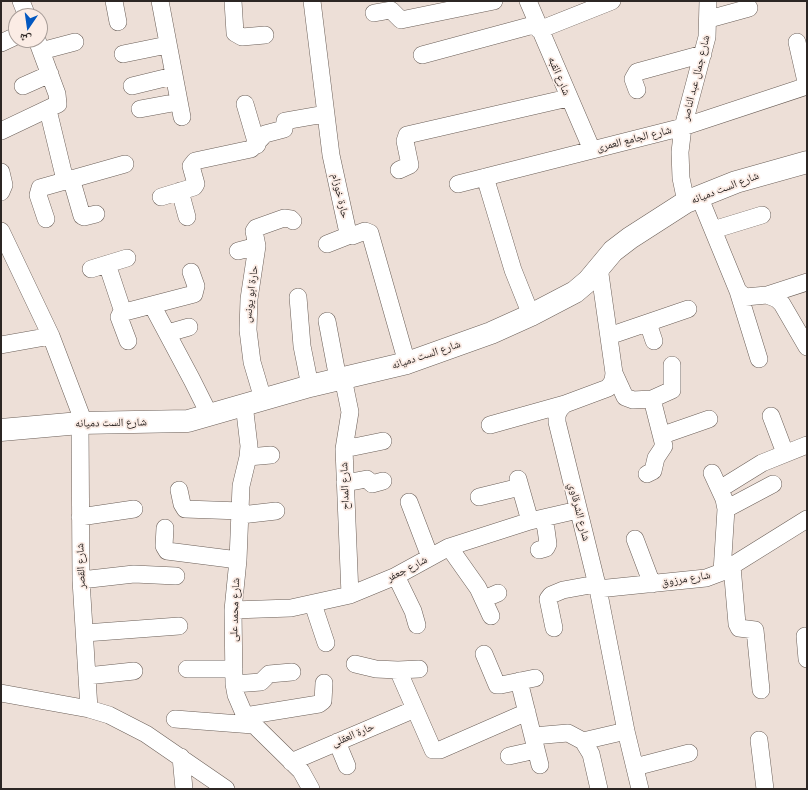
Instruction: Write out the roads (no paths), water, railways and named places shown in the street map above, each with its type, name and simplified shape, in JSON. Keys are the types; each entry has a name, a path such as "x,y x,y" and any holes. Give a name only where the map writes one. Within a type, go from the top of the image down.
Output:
{"street":[{"path":"114,1 118,22"},
{"path":"140,109 180,110 160,1"},
{"path":"233,1 235,33 242,37 265,35"},
{"name":"حارة خوزام","path":"312,1 325,114 338,189 350,235"},
{"path":"374,14 391,10 401,20 494,1"},
{"name":"شارع القبه","path":"528,1 568,98 592,150"},
{"path":"422,55 538,26 588,5 612,1"},
{"name":"شارع جمال عبد الناصر","path":"708,1 709,19 703,54 683,127 680,159 681,178 714,230 738,291 759,359"},
{"path":"709,19 749,8"},
{"path":"48,44 75,42"},
{"path":"796,42 807,86"},
{"path":"123,54 167,45"},
{"path":"1,131 58,104 59,99 40,48"},
{"path":"637,90 633,79 637,72 703,54"},
{"path":"23,86 50,74"},
{"path":"132,86 173,76"},
{"name":"شارع الجامع العمرى","path":"458,184 683,127 807,86"},
{"path":"399,170 410,165 405,141 407,135 568,98"},
{"path":"245,104 257,145"},
{"path":"48,110 68,179 82,216 84,217 96,214"},
{"path":"161,197 194,187 196,184 191,166 196,161 252,149 266,134 284,129 285,121 325,114"},
{"name":"شارع الست دميانه","path":"1,430 82,423 188,421 210,416 310,386 407,363 491,333 531,315 575,292 588,281 613,251 630,238 693,199 773,170 807,162"},
{"path":"46,219 38,192 43,187 125,164"},
{"path":"1,172 4,186 1,192"},
{"path":"485,177 502,237 531,315"},
{"path":"180,191 187,217"},
{"path":"714,230 762,215"},
{"name":"حارة ابو يونس","path":"254,402 248,315 243,301 257,246 254,232 256,228 288,218 293,221"},
{"name":"شارع القصر","path":"1,231 51,336 82,423 80,517 81,580 89,709"},
{"path":"327,244 365,231 370,233 407,363"},
{"path":"238,251 257,246"},
{"path":"123,312 99,267 127,258"},
{"path":"490,425 565,404 608,388 613,381 614,373 599,267"},
{"path":"128,341 119,317 123,312 194,294 196,286 191,272"},
{"path":"738,291 745,297 766,295 807,282"},
{"path":"766,295 777,299 782,304 807,346"},
{"path":"298,297 302,346 310,386"},
{"path":"152,305 168,333 210,416"},
{"path":"609,336 688,310"},
{"name":"شارع المداح","path":"327,321 340,379 350,412 344,449 350,594"},
{"path":"648,323 654,341"},
{"path":"168,333 189,327"},
{"path":"1,345 51,336"},
{"path":"614,373 625,397 633,400 652,399 672,390 672,365"},
{"path":"647,474 653,471 656,458 664,446 652,399"},
{"name":"شارع محمد على","path":"254,402 248,457 241,486 238,560 233,610 234,676 239,706 249,720 301,771 311,789"},
{"name":"شارع الشرقاوي","path":"565,404 560,408 557,422 597,587 626,731 640,789"},
{"path":"771,416 785,453"},
{"path":"662,435 709,419"},
{"path":"344,449 383,441"},
{"path":"720,489 740,475 785,453 807,445"},
{"path":"248,457 271,455"},
{"path":"712,473 720,489 726,510 727,569 737,624 739,628 755,630 761,690"},
{"path":"345,483 366,479 372,484 383,481"},
{"path":"479,497 519,483 536,520 546,529 548,544 546,548 539,550"},
{"path":"726,510 773,484"},
{"path":"179,490 182,504 185,509 241,513 276,511"},
{"path":"409,502 430,557"},
{"path":"80,517 134,509"},
{"name":"شارع جعفر","path":"233,610 269,610 313,604 350,594 396,576 449,547 536,520 578,510"},
{"name":"شارع مرزوق","path":"554,628 548,599 551,595 563,590 652,584 706,578 727,569 807,519"},
{"path":"165,528 164,546 167,551 238,560"},
{"path":"635,539 652,584"},
{"path":"449,547 481,593 492,616"},
{"path":"81,580 134,574 176,576"},
{"path":"396,576 413,611 416,625"},
{"path":"313,604 326,642"},
{"path":"85,633 178,626"},
{"path":"805,636 807,659"},
{"path":"484,654 497,685 527,680 527,712 536,750"},
{"path":"355,664 376,669 419,669"},
{"path":"187,669 234,676 260,682 263,682 270,674 292,672"},
{"path":"398,670 432,748 436,751 527,712"},
{"path":"87,676 134,671"},
{"path":"175,719 249,720 320,704 323,701 324,683"},
{"path":"1,693 89,709 128,723 181,757 226,789"},
{"name":"حارة العقلى","path":"291,762 415,709"},
{"path":"583,741 626,731"},
{"path":"509,756 536,750 568,733 583,741 591,754 599,789"},
{"path":"759,740 765,789"},
{"path":"337,742 347,766"},
{"path":"635,767 689,752"},
{"path":"181,757 184,789"}]}
